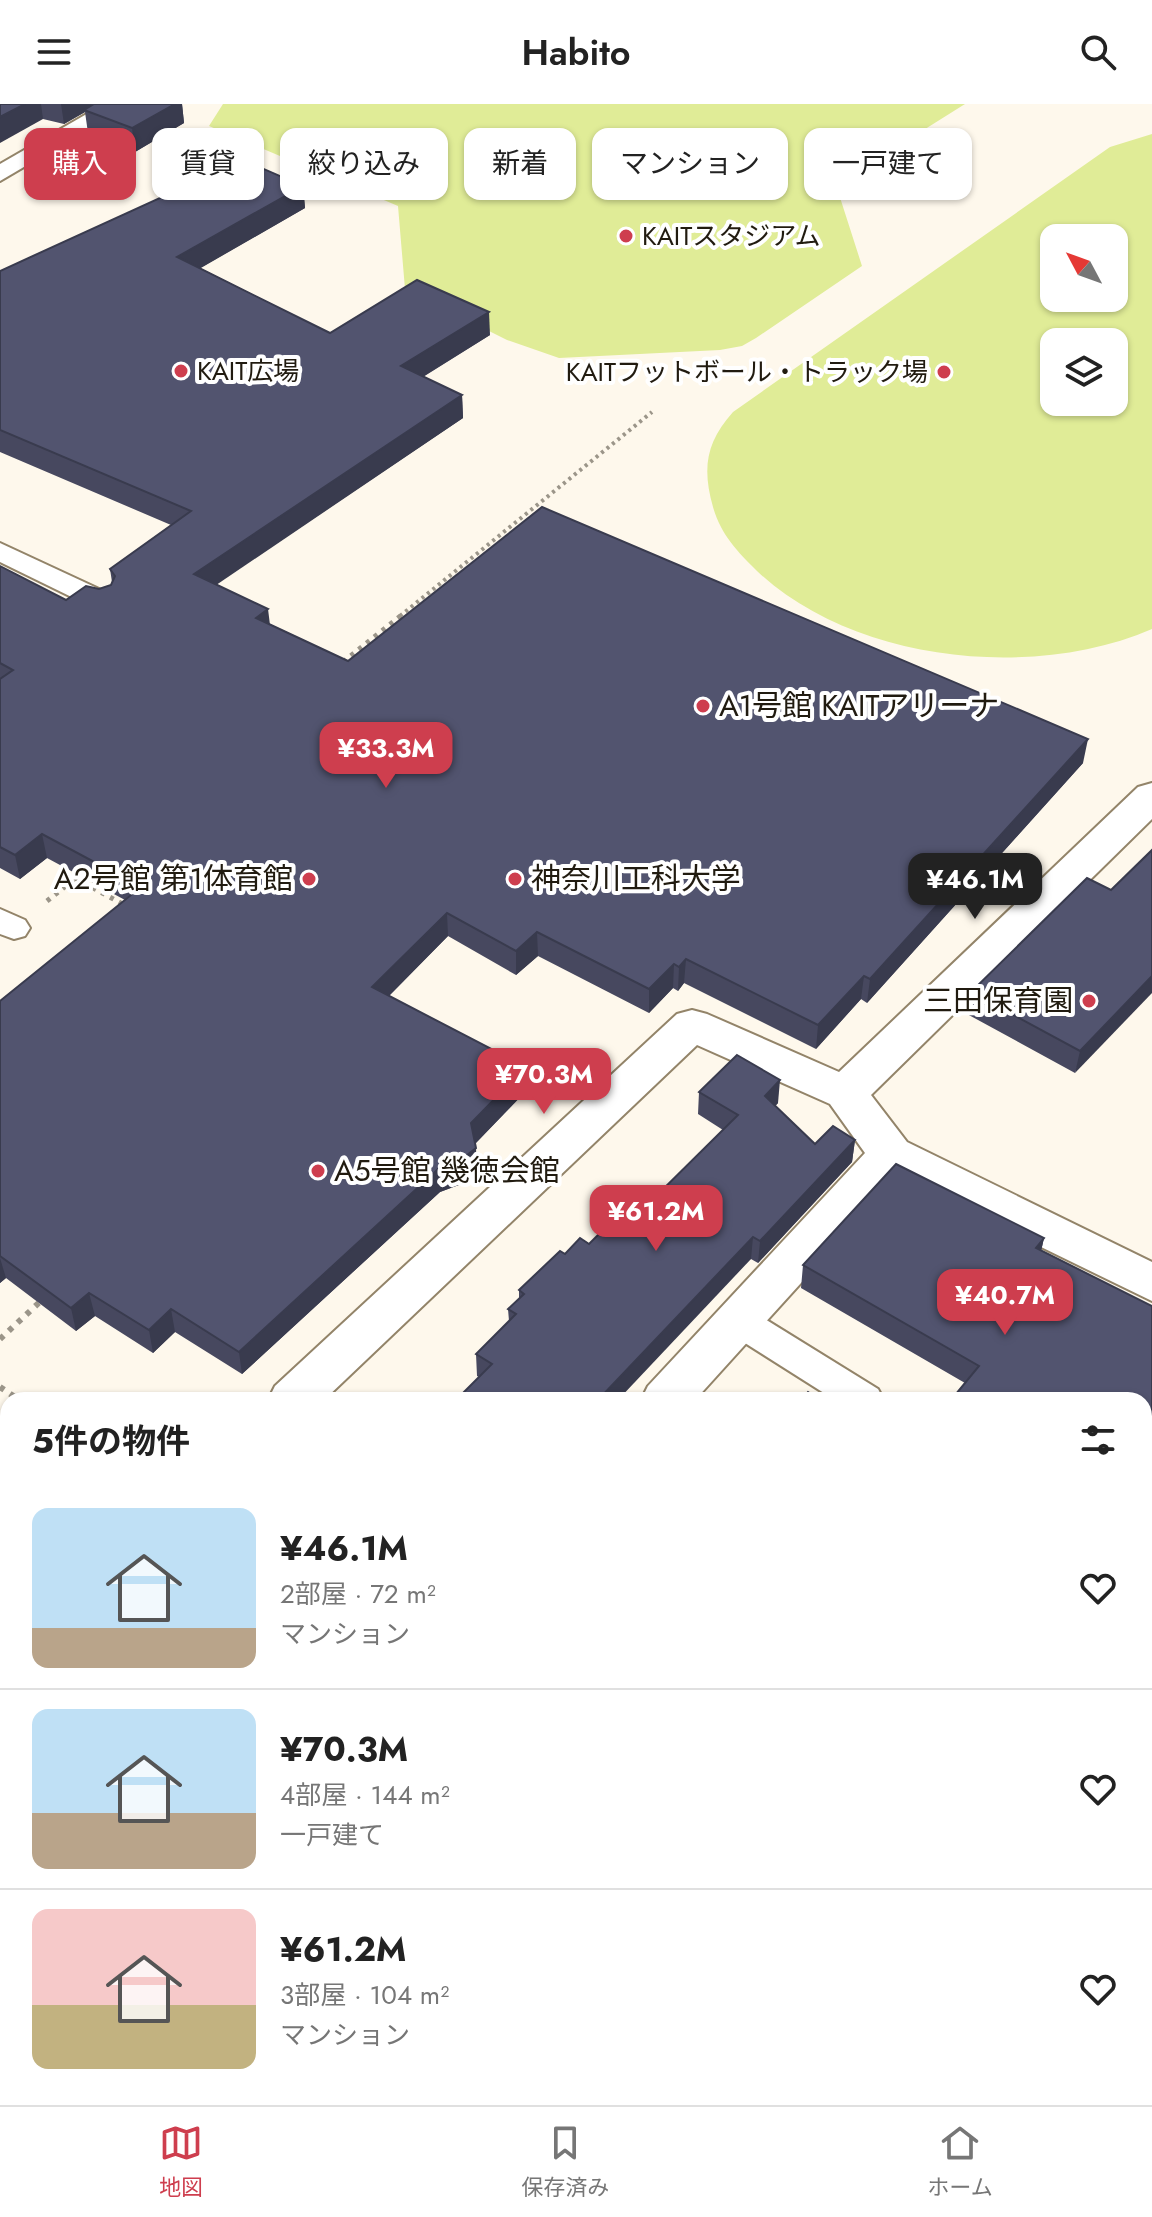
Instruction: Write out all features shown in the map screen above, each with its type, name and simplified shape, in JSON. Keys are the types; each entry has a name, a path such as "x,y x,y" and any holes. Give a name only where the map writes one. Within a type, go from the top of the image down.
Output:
{"street":[{"path":"845,1093 1152,796"},
{"path":"301,1392 692,1025 845,1093 891,1154 1152,1283"},
{"path":"672,1392 891,1154"}],"lane":[{"path":"0,174 120,104"},
{"path":"0,551 102,601"},
{"path":"739,1321 852,1392"}],"path":[{"path":"340,664 652,412"},
{"path":"7,924 88,868"},
{"path":"75,878 131,909"},
{"path":"0,1339 47,1295"}],"green space":[{"name":"KAITスタジアム","path":"223,104 965,104 927,128 804,128 804,200 841,200 862,266 756,338 742,346 720,350 559,358 507,340 405,289 398,206 384,200 448,200 448,128 280,128 280,156 264,149 264,128 209,126"},
{"name":"KAITフットボール・トラック場","path":"1152,134 1152,629 1105,645 1053,655 1000,657 946,654 893,643 842,626 797,602 757,571 730,542 716,517 707,468 717,434 733,412 1110,147"}],"building":[{"path":"0,104 25,104 0,117"},
{"path":"94,104 175,104 132,128 84,110"},
{"path":"264,169 280,176 280,199 177,257 330,333 417,280 489,312 401,366 462,395 194,574 268,609 256,618 348,661 542,507 1088,739 870,979 864,976 818,1025 686,959 679,967 674,964 649,989 537,932 516,951 447,913 372,987 526,1067 471,1123 476,1148 462,1159 438,1169 239,1352 171,1309 149,1330 89,1293 71,1308 0,1256 0,1001 141,887 42,834 15,855 0,847 0,679 13,670 0,663 0,566 66,600 86,586 99,589 111,585 115,576 110,569 191,511 0,430 0,271 155,200 264,200"},
{"path":"1152,850 1152,976 1080,1051 971,992 1087,878 1111,890"},
{"path":"737,1055 780,1080 765,1096 815,1144 833,1126 855,1140 760,1241 753,1237 606,1392 464,1392 492,1364 476,1354 516,1314 508,1309 524,1294 519,1290 560,1251 565,1254 580,1238 589,1244 626,1207 638,1214 738,1115 699,1092"},
{"path":"896,1164 1044,1238 1036,1248 1152,1306 1152,1392 958,1392 979,1366 803,1265"}],"place":[{"name":"KAITスタジアム","path":"626,236"},
{"name":"KAIT広場","path":"181,371"},
{"name":"KAITフットボール・トラック場","path":"944,372"},
{"name":"A1号館 KAITアリーナ","path":"703,706"},
{"name":"A2号館 第1体育館","path":"309,879"},
{"name":"神奈川工科大学","path":"515,879"},
{"name":"三田保育園","path":"1089,1001"},
{"name":"A5号館 幾徳会館","path":"318,1171"}]}
